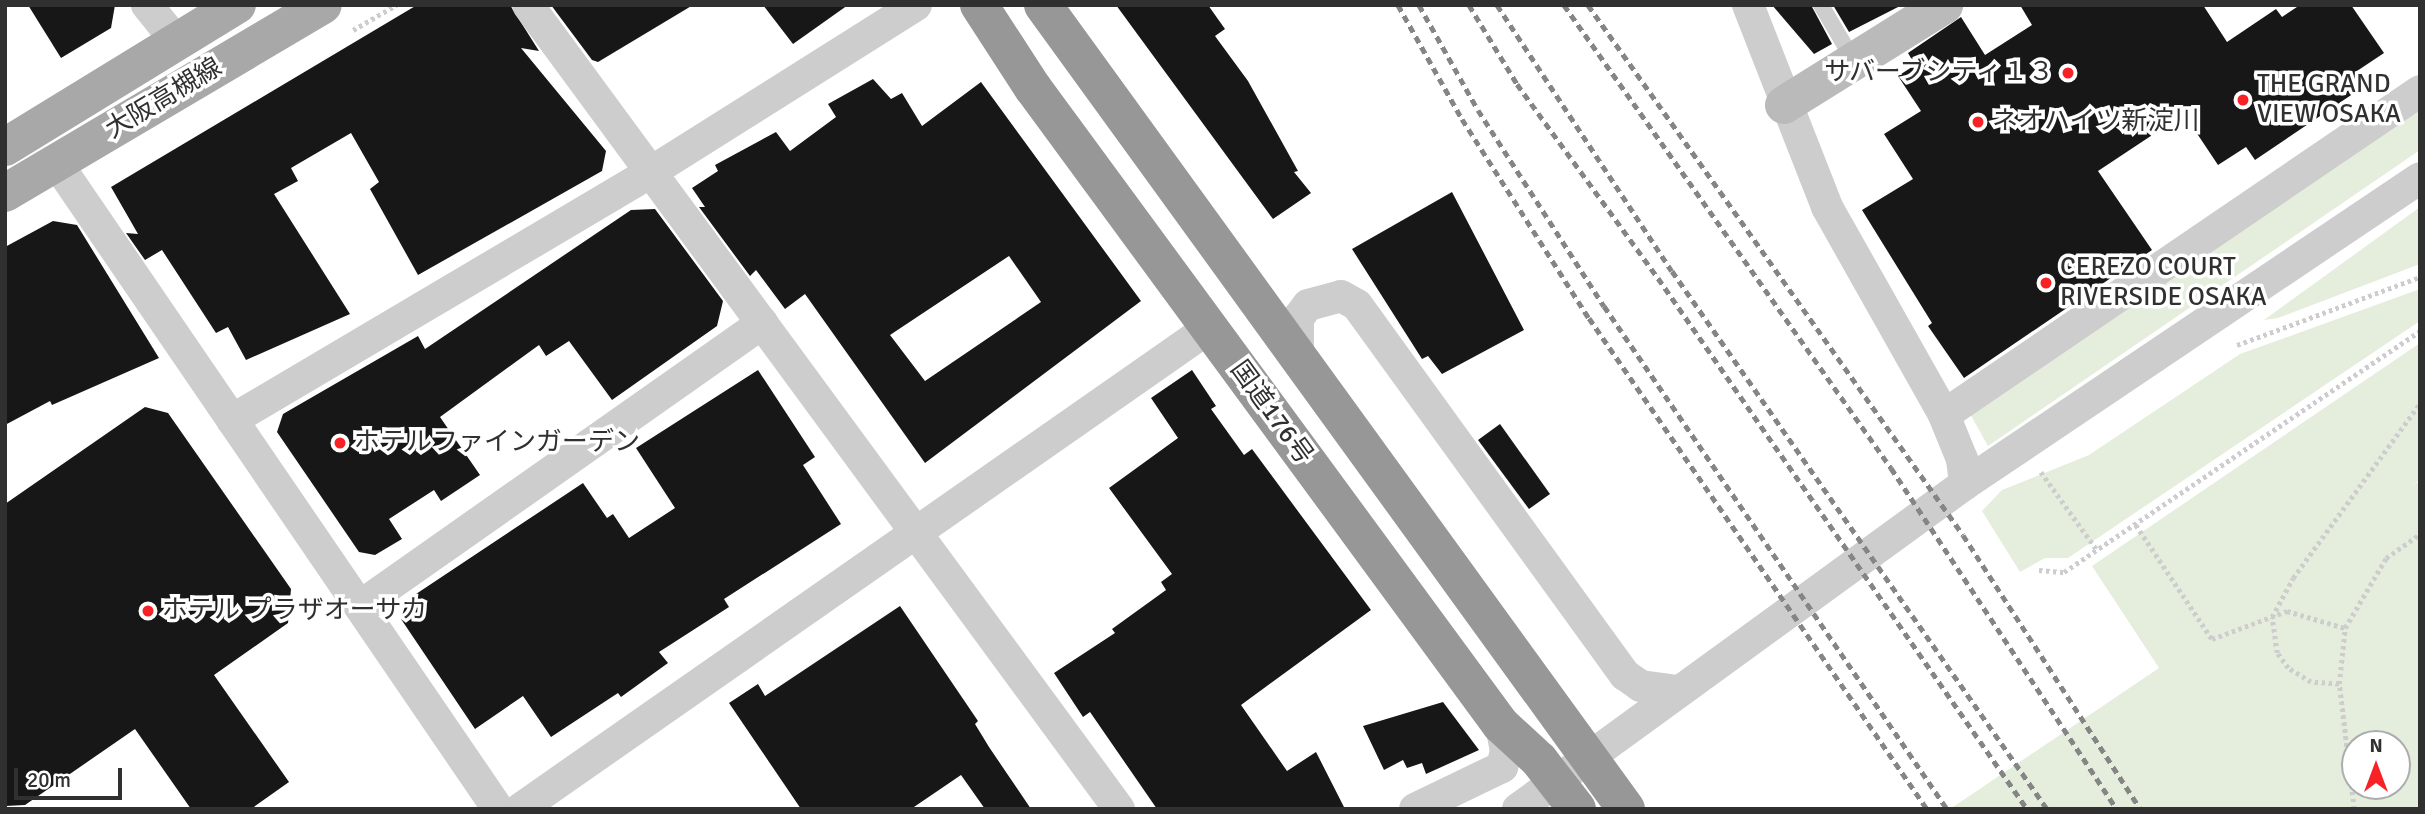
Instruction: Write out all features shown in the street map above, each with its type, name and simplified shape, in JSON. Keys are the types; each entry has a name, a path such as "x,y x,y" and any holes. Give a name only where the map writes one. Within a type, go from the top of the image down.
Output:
{"highway":[{"name":"国道176号","path":"979,5 1033,88 1501,725 1539,760 1577,809"},
{"path":"1043,5 1625,807"}],"main road":[{"name":"大阪高槻線","path":"5,147 237,5"},
{"name":"大阪高槻線","path":"5,193 323,5"}],"street":[{"path":"146,5 176,41"},
{"path":"528,5 1119,809"},
{"path":"232,420 651,172 916,5"},
{"path":"1748,5 1784,105 1827,207 1944,415 1962,459 1965,484"},
{"path":"1784,105 1944,5"},
{"path":"1944,415 2420,91"},
{"path":"56,162 498,809"},
{"path":"1518,809 1676,691 1965,484 2420,178"},
{"path":"1307,366 1298,318 1308,305 1341,296 1357,305 1625,675 1641,686 1676,691"},
{"path":"360,606 761,323"},
{"path":"520,809 1209,328"},
{"path":"1415,809 1502,767 1506,751 1501,725"}],"lane":[{"path":"1821,5 1854,61"}],"path":[{"path":"2236,345 2420,277"},
{"path":"2039,570 2064,572 2420,331"},
{"path":"2339,684 2311,682 2288,668 2277,653 2272,617 2293,578 2420,402"},
{"path":"2041,471 2097,551"},
{"path":"2136,525 2212,639 2287,611 2345,628"},
{"path":"2354,809 2339,684 2345,628 2386,558 2420,534"}],"green space":[{"path":"2420,108 2420,150 1988,446 1969,412"},
{"path":"2420,207 2420,264 2278,318 2264,320"},
{"path":"2420,289 2420,321 2068,558 2045,558 2020,572 1982,511 2002,490 2089,455 2240,354"},
{"path":"2420,343 2420,480 2411,486 2420,481 2420,809 1950,809 2159,668 2092,566"}],"building":[{"path":"28,5 115,5 111,28 61,58"},
{"path":"417,5 510,5 539,51 521,48 606,151 602,171 418,275 370,189 379,182 351,133 291,168 298,181 274,194 350,314 246,360 228,327 216,333 162,250 145,260 126,233 138,234 111,187"},
{"path":"551,5 693,5 598,62 592,60"},
{"path":"763,5 848,5 793,44"},
{"path":"1116,5 1208,5 1225,29 1215,36 1248,81 1298,171 1294,172 1311,193 1273,219"},
{"path":"1772,5 1811,5 1832,44 1814,54"},
{"path":"1833,5 1902,5 1849,32"},
{"path":"2020,5 2203,5 2227,42 2276,9 2282,17 2300,5 2351,5 2384,53 2357,71 2366,85 2255,160 2246,147 2218,165 2184,114 2098,171 2152,250 1964,378 1928,326 1932,323 1862,210 1913,179 1884,134 1921,111 1898,76 1915,65 1908,53 1961,17 1985,55 2032,25"},
{"path":"873,79 891,99 902,93 922,126 981,82 1141,301 925,463 805,294 785,309 756,270 750,276 699,207 705,207 692,188 718,171 715,165 776,132 790,151 836,117 828,104","holes":["1009,256 1041,302 925,381 890,335"]},
{"path":"1452,192 1524,330 1442,374 1428,356 1422,359 1352,249"},
{"path":"655,209 723,301 717,326 612,400 569,341 546,356 539,345 440,417 480,475 441,501 434,490 389,519 402,539 375,555 359,552 277,432 283,414 418,336 425,349 631,210"},
{"path":"53,221 77,225 159,358 52,405 50,401 5,425 5,247"},
{"path":"758,370 815,457 803,465 841,524 724,599 729,607 659,652 668,663 621,697 618,693 551,737 523,696 475,729 401,619 407,600 583,483 607,518 613,514 629,538 675,508 636,448"},
{"path":"1192,370 1216,406 1211,409 1244,455 1252,449 1371,610 1241,705 1287,771 1316,752 1345,809 1157,809 1090,712 1083,717 1054,673 1115,633 1112,629 1166,590 1161,582 1172,574 1109,488 1178,438 1151,398"},
{"name":"ホテル プラザオーサカ","path":"145,407 168,413 291,589 288,623 214,675 289,782 251,809 191,809 135,729 25,805 5,806 5,504"},
{"path":"1500,424 1550,494 1529,509 1478,440"},
{"path":"900,606 978,721 975,724 1031,809 985,809 961,775 911,809 801,809 729,703 758,684 765,696"},
{"path":"1443,702 1479,750 1426,774 1422,763 1407,768 1403,760 1384,770 1363,726"}],"railway":[{"path":"1398,5 1462,119 1589,318 1927,809"},
{"path":"1419,5 1478,110 1604,306 1947,809"},
{"path":"1469,5 1517,84 1658,278 2027,809"},
{"path":"1497,5 1672,271 2047,809"},
{"path":"1564,5 1891,468 2117,809"},
{"path":"1588,5 1963,535 2140,809"}],"place":[{"name":"サバーブシティ１３","path":"2068,73"},
{"name":"THE GRAND VIEW OSAKA","path":"2243,100"},
{"name":"ネオハイツ新淀川","path":"1978,122"},
{"name":"CEREZO COURT RIVERSIDE OSAKA","path":"2046,283"},
{"name":"ホテルファインガーデン","path":"340,443"},
{"name":"ホテル プラザオーサカ","path":"148,611"}]}
